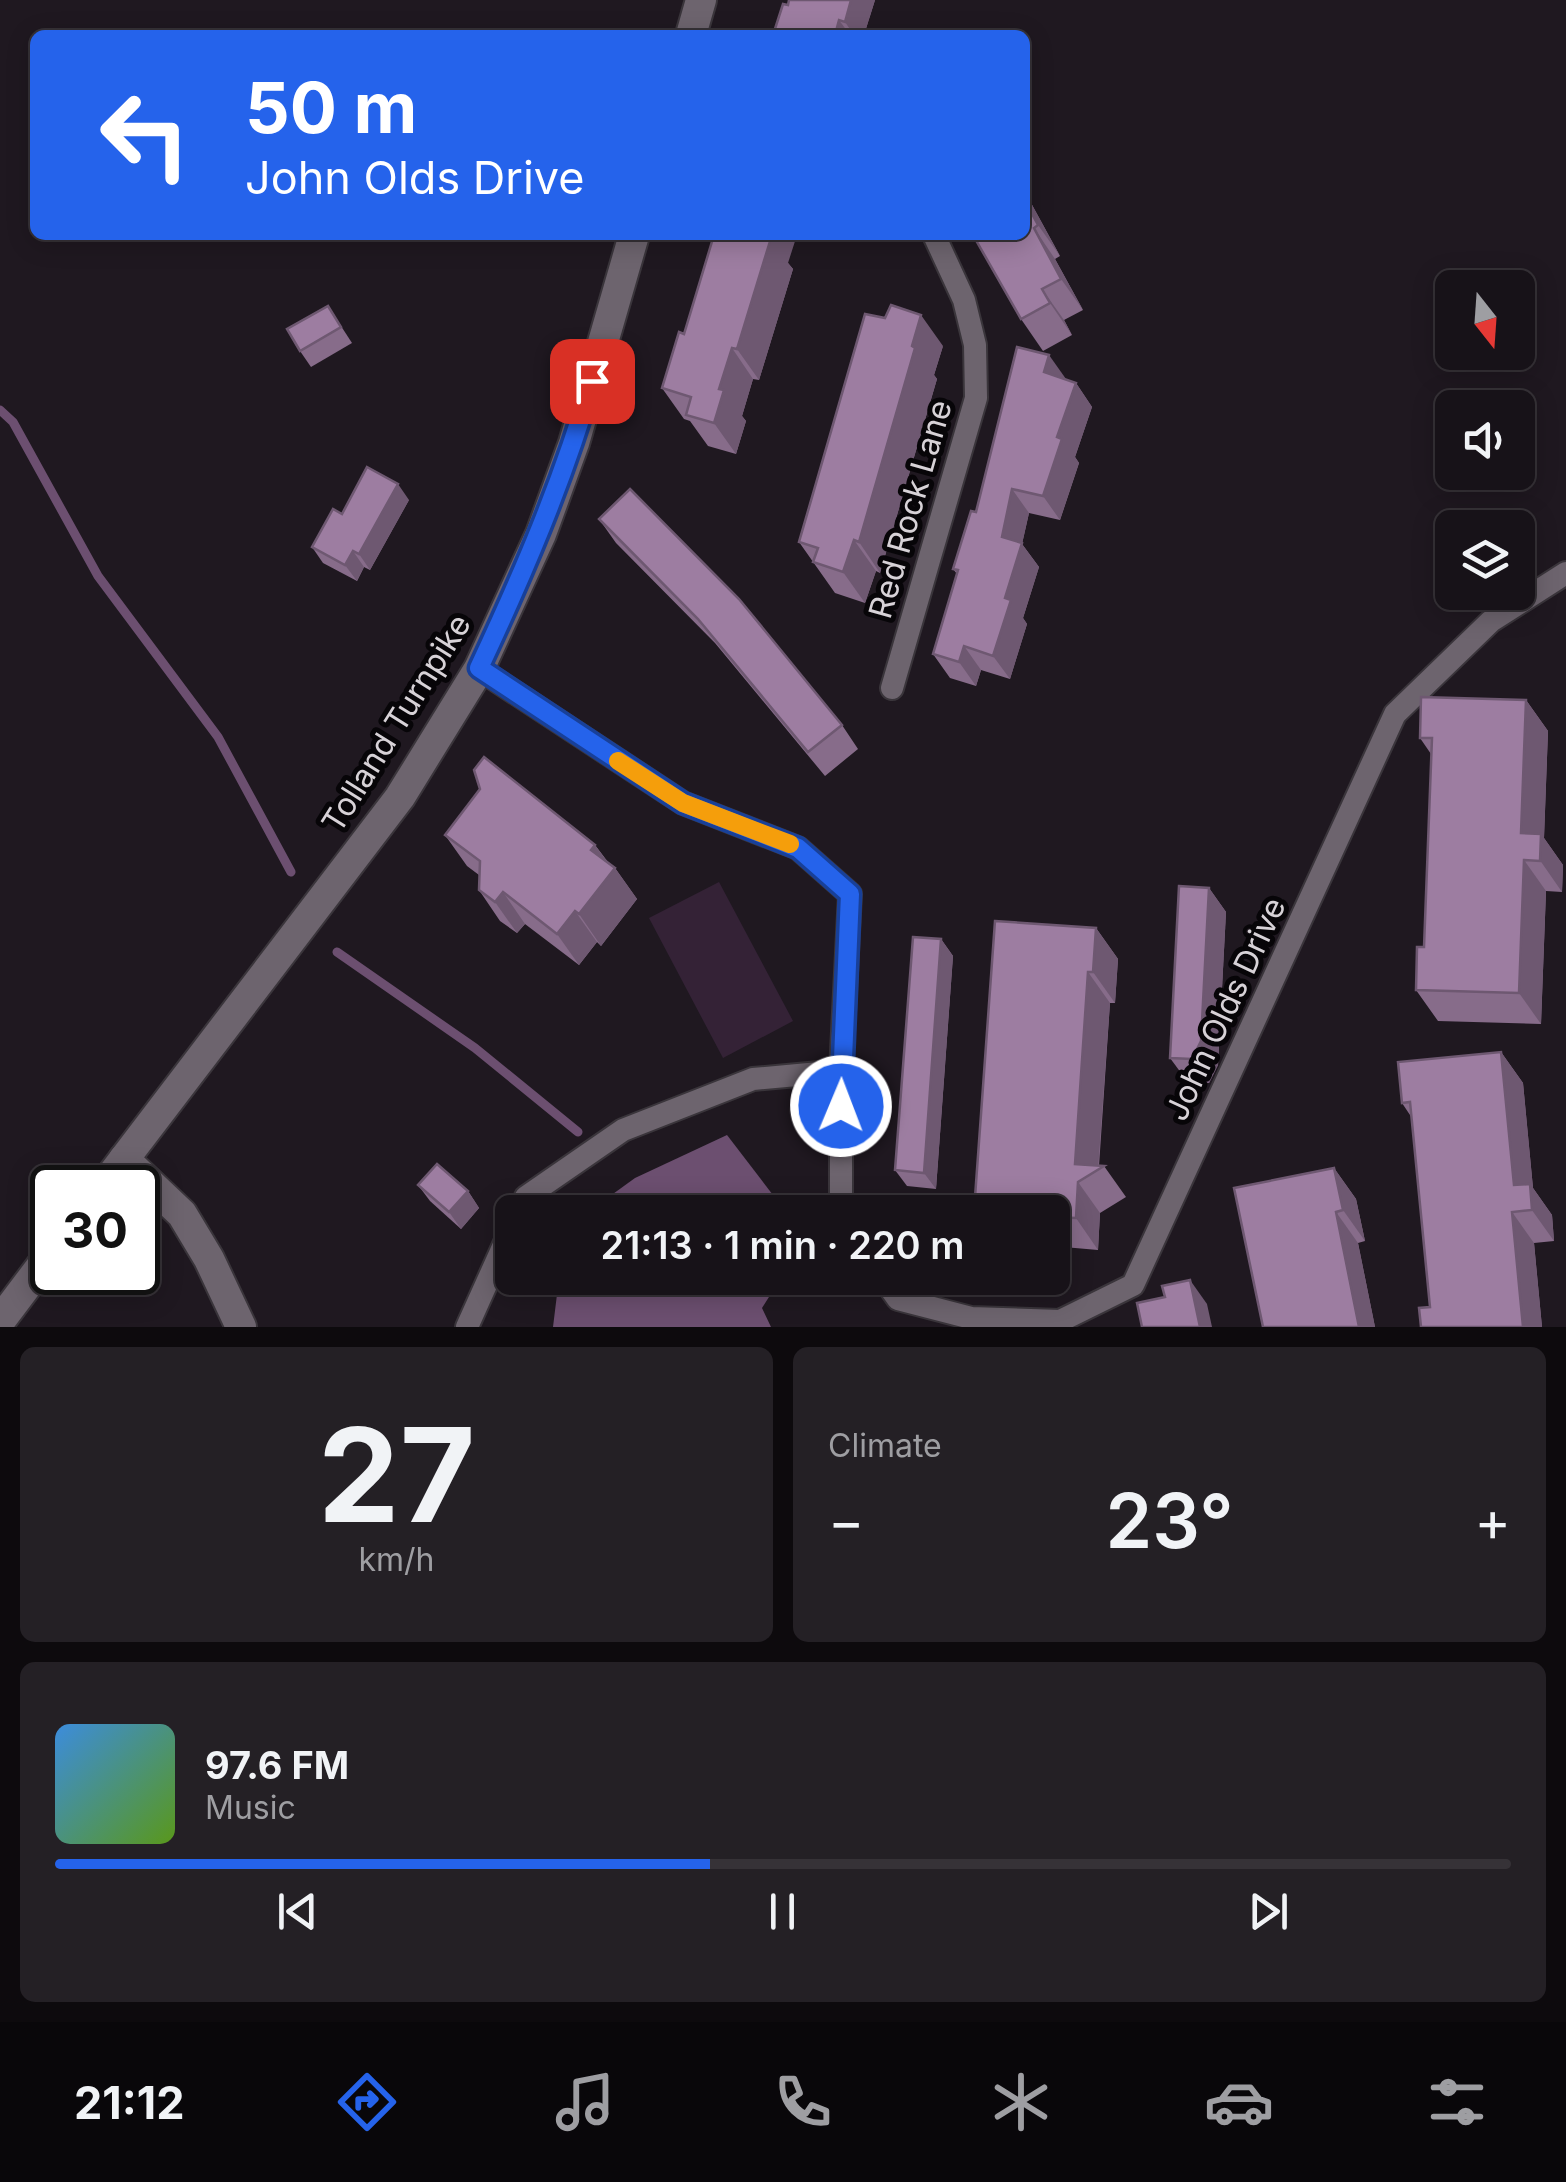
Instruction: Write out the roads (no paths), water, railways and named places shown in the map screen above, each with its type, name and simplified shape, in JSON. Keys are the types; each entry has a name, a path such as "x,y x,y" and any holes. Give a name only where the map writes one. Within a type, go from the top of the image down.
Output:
{"street":[{"path":"692,30 701,0"},
{"name":"Tolland Turnpike","path":"119,1165 400,797 479,668 541,534 574,443 633,240"},
{"name":"Red Rock Lane","path":"892,688 976,398 975,345 964,300 936,240"},
{"name":"John Olds Drive","path":"895,1295 971,1318 1060,1321 1134,1286 1396,714 1491,621 1566,573"},
{"path":"479,668 683,803 798,848 850,894 841,1071 841,1195"},
{"path":"529,1195 623,1130 753,1079 841,1071"},
{"path":"124,1159 182,1214 210,1259 241,1327"},
{"path":"467,1327 495,1264"},
{"path":"0,1321 30,1281"}],"waterway":[{"path":"0,410 13,422 98,576 218,737 291,872"},
{"path":"337,952 475,1048 578,1132"}]}
